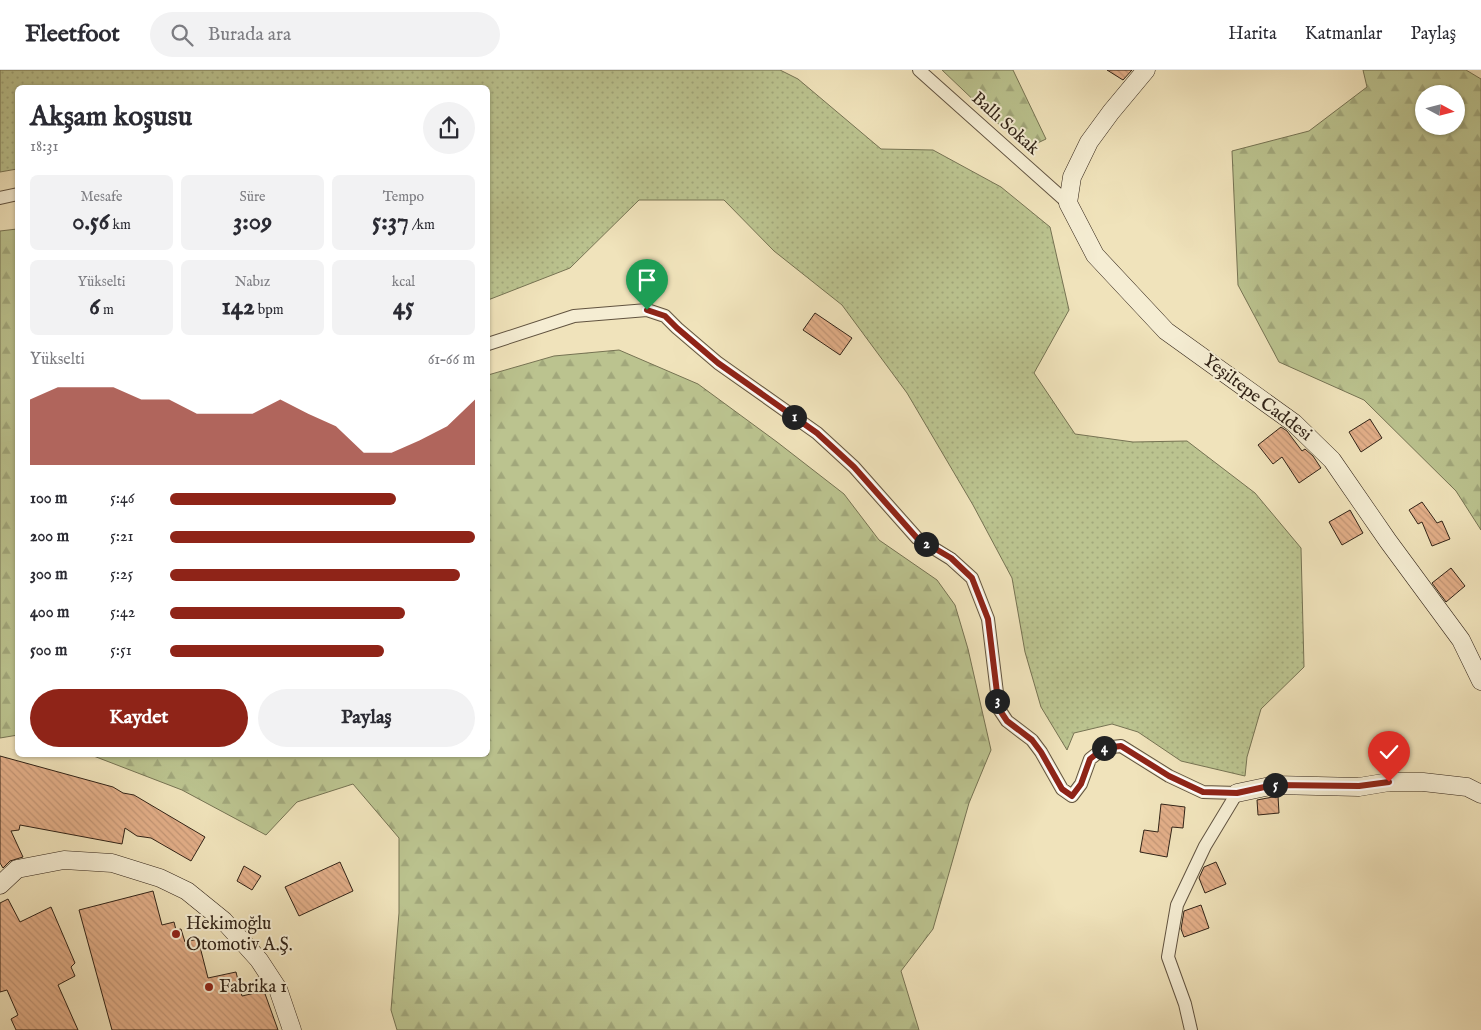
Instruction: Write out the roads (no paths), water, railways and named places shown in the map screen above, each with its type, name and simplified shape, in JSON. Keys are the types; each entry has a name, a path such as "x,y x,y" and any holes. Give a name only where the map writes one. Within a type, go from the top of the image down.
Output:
{"street":[{"name":"Ballı Sokak","path":"919,70 1068,203"},
{"path":"1068,203 1072,177 1089,142 1110,112 1146,70"},
{"path":"0,198 15,195"},
{"name":"Yeşiltepe Caddesi","path":"1068,203 1095,254 1166,331 1294,423 1332,460 1460,640 1479,670"},
{"path":"490,343 574,316 647,310 665,316 718,363 817,433 854,467 917,538 951,558 972,578 988,619 999,709 1007,721 1032,740 1062,789 1072,796 1081,784 1090,759 1104,748 1121,746 1169,776 1203,792 1237,793 1274,785 1359,786 1389,782 1423,782 1467,787 1481,794"},
{"path":"1191,1030 1185,1004 1168,957 1177,905 1205,846 1237,793"},
{"path":"0,885 17,869 64,860 112,863 160,878 187,891 224,921 259,960 278,989 292,1030"}],"place":[{"name":"Hekimoğlu Otomotiv A.Ş.","path":"176,934"},
{"name":"Fabrika 1","path":"209,987"}]}
